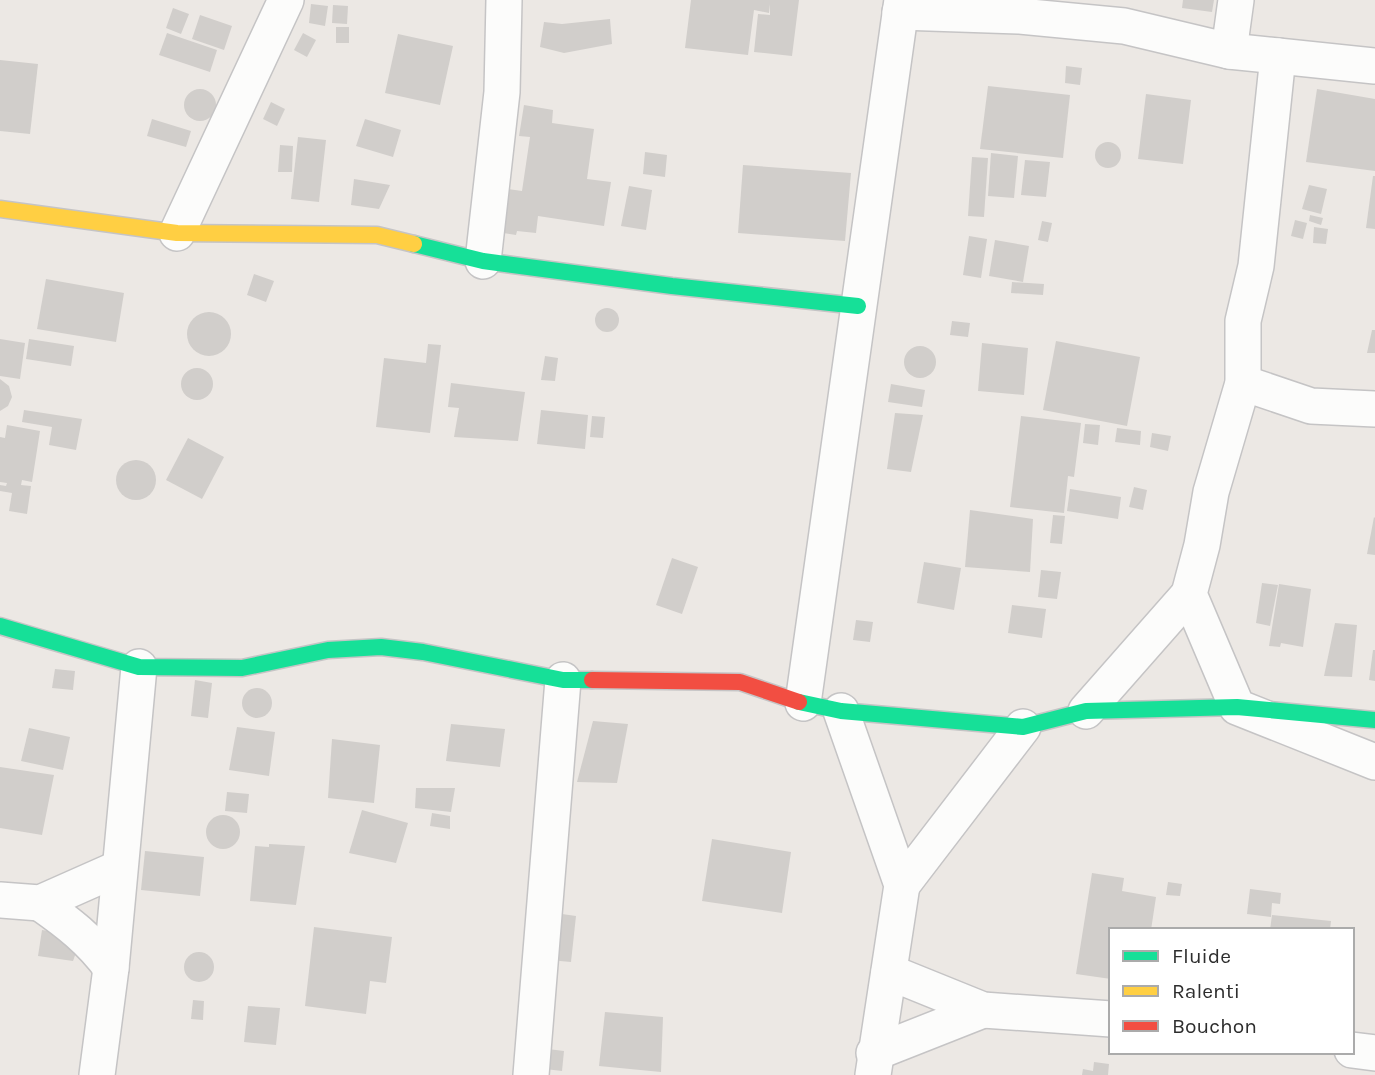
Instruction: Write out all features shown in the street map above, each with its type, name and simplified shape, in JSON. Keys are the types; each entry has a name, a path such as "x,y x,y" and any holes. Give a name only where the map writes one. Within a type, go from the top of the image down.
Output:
{"street":[{"path":"177,233 286,0"},
{"path":"483,261 502,92 504,0"},
{"path":"1229,51 1236,0"},
{"path":"803,703 901,6 1124,26 1229,51 1375,66"},
{"path":"1086,711 1189,594 1202,545 1210,492 1243,383 1243,321 1256,266 1278,56"},
{"path":"0,209 177,233 377,235 483,261 672,286 858,306"},
{"path":"1243,383 1311,407 1375,409"},
{"path":"1189,594 1237,707 1375,762"},
{"path":"0,626 139,667 242,668 327,650 381,647 423,652 563,680 740,681 803,703 841,711 1023,727 1086,711 1237,707 1375,720"},
{"path":"97,1075 111,968 139,667"},
{"path":"531,1075 563,680"},
{"path":"841,711 902,885 873,1064"},
{"path":"902,885 1023,727"},
{"path":"0,900 40,903 119,868"},
{"path":"40,903 81,932 111,968"},
{"path":"889,972 983,1010 1109,1019"},
{"path":"873,1064 983,1010"},
{"path":"1354,1050 1375,1053"}],"building":[{"path":"691,0 799,0 792,56 754,52 758,14 770,15 770,4 769,13 754,10 748,55 685,48"},
{"path":"1183,0 1214,0 1212,12 1182,8"},
{"path":"311,4 328,6 325,26 309,23"},
{"path":"333,5 348,6 347,24 332,23"},
{"path":"173,8 189,14 181,34 166,28"},
{"path":"200,15 232,26 224,50 192,39"},
{"path":"610,19 612,44 564,53 540,47 544,22 562,24"},
{"path":"336,27 349,27 349,43 336,43"},
{"path":"167,33 217,50 210,72 159,55"},
{"path":"303,33 316,40 307,57 294,50"},
{"path":"398,34 453,46 440,105 385,93"},
{"path":"0,60 38,64 30,134 0,131"},
{"path":"1066,66 1082,68 1080,85 1065,83"},
{"path":"988,86 1070,95 1063,158 980,149"},
{"path":"200,89 211,94 216,105 211,116 200,121 189,116 184,105 189,94"},
{"path":"1317,89 1375,99 1375,171 1306,162"},
{"path":"1146,94 1191,100 1183,164 1138,159"},
{"path":"271,102 285,109 277,126 263,119"},
{"path":"524,105 553,110 552,123 594,129 587,179 611,182 604,226 538,216 536,233 517,231 516,235 496,232 502,188 522,191 530,137 519,136"},
{"path":"152,119 191,131 186,147 147,136"},
{"path":"365,119 401,130 393,157 356,146"},
{"path":"298,137 326,140 319,202 291,199"},
{"path":"1108,142 1117,146 1121,155 1117,164 1108,168 1099,164 1095,155 1099,146"},
{"path":"280,145 293,146 292,172 278,172"},
{"path":"645,152 667,155 665,177 643,174"},
{"path":"991,153 1018,156 1014,198 988,196"},
{"path":"972,157 988,158 984,217 968,216"},
{"path":"1025,160 1050,162 1046,197 1021,195"},
{"path":"743,165 851,173 845,241 738,233"},
{"path":"1375,176 1375,229 1366,228"},
{"path":"354,179 390,185 379,209 351,205"},
{"path":"1309,185 1327,189 1321,214 1302,209"},
{"path":"629,186 652,190 646,230 621,226"},
{"path":"1310,215 1323,218 1321,225 1309,221"},
{"path":"1295,220 1307,223 1303,239 1291,236"},
{"path":"1042,221 1052,223 1048,242 1038,240"},
{"path":"1314,227 1328,229 1326,244 1313,243"},
{"path":"969,236 987,239 981,278 963,275"},
{"path":"995,240 1029,246 1023,282 989,276"},
{"path":"254,274 274,281 266,302 247,295"},
{"path":"46,279 124,293 116,342 37,329"},
{"path":"1012,282 1044,284 1043,295 1011,293"},
{"path":"607,308 616,311 619,320 616,329 607,332 598,329 595,320 598,311"},
{"path":"209,312 224,319 231,334 224,349 209,356 194,349 187,334 194,319"},
{"path":"952,321 970,323 968,337 950,335"},
{"path":"1372,330 1375,330 1375,353 1367,353"},
{"path":"0,339 25,343 20,379 0,376"},
{"path":"29,339 74,346 71,366 26,359"},
{"path":"1056,341 1140,357 1127,426 1043,410"},
{"path":"982,343 1028,348 1024,395 978,391"},
{"path":"428,344 441,345 430,433 376,427 384,358 426,363"},
{"path":"920,346 931,351 936,362 931,373 920,378 909,373 904,362 909,351"},
{"path":"545,356 558,358 555,381 541,380"},
{"path":"197,368 209,372 213,384 209,396 197,400 185,396 181,384 185,372"},
{"path":"0,379 9,386 12,397 8,406 0,411"},
{"path":"451,383 525,392 518,441 454,437 459,408 448,407"},
{"path":"891,384 925,390 922,407 888,402"},
{"path":"24,410 82,419 76,450 49,445 52,427 22,422"},
{"path":"541,410 588,415 585,449 537,444"},
{"path":"895,413 923,415 911,472 887,469"},
{"path":"592,416 605,417 603,438 590,437"},
{"path":"1021,416 1081,423 1074,477 1068,476 1064,513 1010,507"},
{"path":"1085,424 1100,425 1098,445 1083,443"},
{"path":"7,425 40,431 32,482 22,480 21,485 31,486 27,514 9,511 12,493 0,491 0,485 6,486 7,483 0,482 0,437 5,438"},
{"path":"1117,428 1141,431 1140,445 1115,442"},
{"path":"1152,433 1171,436 1168,451 1150,447"},
{"path":"188,438 224,457 202,499 166,480"},
{"path":"136,460 150,466 156,480 150,494 136,500 122,494 116,480 122,466"},
{"path":"1134,487 1147,490 1143,510 1129,507"},
{"path":"1070,489 1121,497 1118,519 1067,511"},
{"path":"970,510 1033,519 1030,572 965,567"},
{"path":"1053,515 1065,516 1062,544 1050,543"},
{"path":"1375,518 1375,555 1367,554"},
{"path":"672,558 698,567 682,614 656,605"},
{"path":"924,562 961,568 954,610 917,603"},
{"path":"1041,570 1061,572 1057,599 1038,597"},
{"path":"1262,583 1278,585 1270,626 1256,623"},
{"path":"1279,584 1311,589 1303,647 1281,643 1280,647 1269,646"},
{"path":"1012,605 1046,609 1042,638 1008,633"},
{"path":"856,620 873,622 870,642 853,640"},
{"path":"1335,623 1357,625 1352,677 1324,676"},
{"path":"1375,650 1375,681 1369,680"},
{"path":"55,669 75,671 73,690 52,688"},
{"path":"195,680 212,683 208,718 191,716"},
{"path":"257,688 268,692 272,703 268,714 257,718 246,714 242,703 246,692"},
{"path":"593,721 628,724 617,783 577,782"},
{"path":"451,724 505,729 500,767 446,761"},
{"path":"237,727 275,732 269,776 229,770"},
{"path":"29,728 70,737 63,770 21,761"},
{"path":"332,739 380,745 374,803 328,798"},
{"path":"0,767 54,775 42,835 0,828"},
{"path":"416,788 455,788 451,812 415,808"},
{"path":"227,792 249,794 247,813 225,811"},
{"path":"362,810 408,823 396,863 349,853"},
{"path":"432,813 450,816 450,829 430,826"},
{"path":"223,815 235,820 240,832 235,844 223,849 211,844 206,832 211,820"},
{"path":"712,839 791,852 782,913 702,901"},
{"path":"269,844 305,846 296,905 250,901 255,846 269,847"},
{"path":"145,851 204,857 200,896 141,890"},
{"path":"1092,873 1124,878 1122,891 1156,897 1151,928 1109,928 1109,979 1076,974"},
{"path":"1168,882 1182,884 1180,896 1166,895"},
{"path":"1250,889 1281,893 1280,904 1272,903 1271,917 1247,914"},
{"path":"555,913 576,916 571,962 549,960"},
{"path":"1272,915 1331,921 1330,928 1270,928"},
{"path":"314,927 392,937 386,983 370,981 366,1014 305,1006"},
{"path":"42,930 61,933 77,950 73,961 38,956"},
{"path":"199,952 210,956 214,967 210,978 199,982 188,978 184,967 188,956"},
{"path":"193,1000 204,1001 203,1020 191,1019"},
{"path":"248,1006 280,1008 276,1045 244,1042"},
{"path":"605,1012 663,1017 661,1072 599,1066"},
{"path":"548,1049 564,1051 562,1071 545,1069"},
{"path":"1094,1062 1109,1064 1108,1075 1082,1075 1083,1069 1093,1071"}],"traffic: fast":[{"path":"414,244 483,261 672,286 858,306"},
{"path":"0,626 139,667 242,668 328,650 381,647 423,652 563,680 592,680"},
{"path":"799,702 841,711 1023,727 1086,711 1237,707 1375,720"}],"traffic: slow":[{"path":"0,209 177,233 377,235 414,244"}],"traffic: jam":[{"path":"592,680 740,682 799,702"}]}
